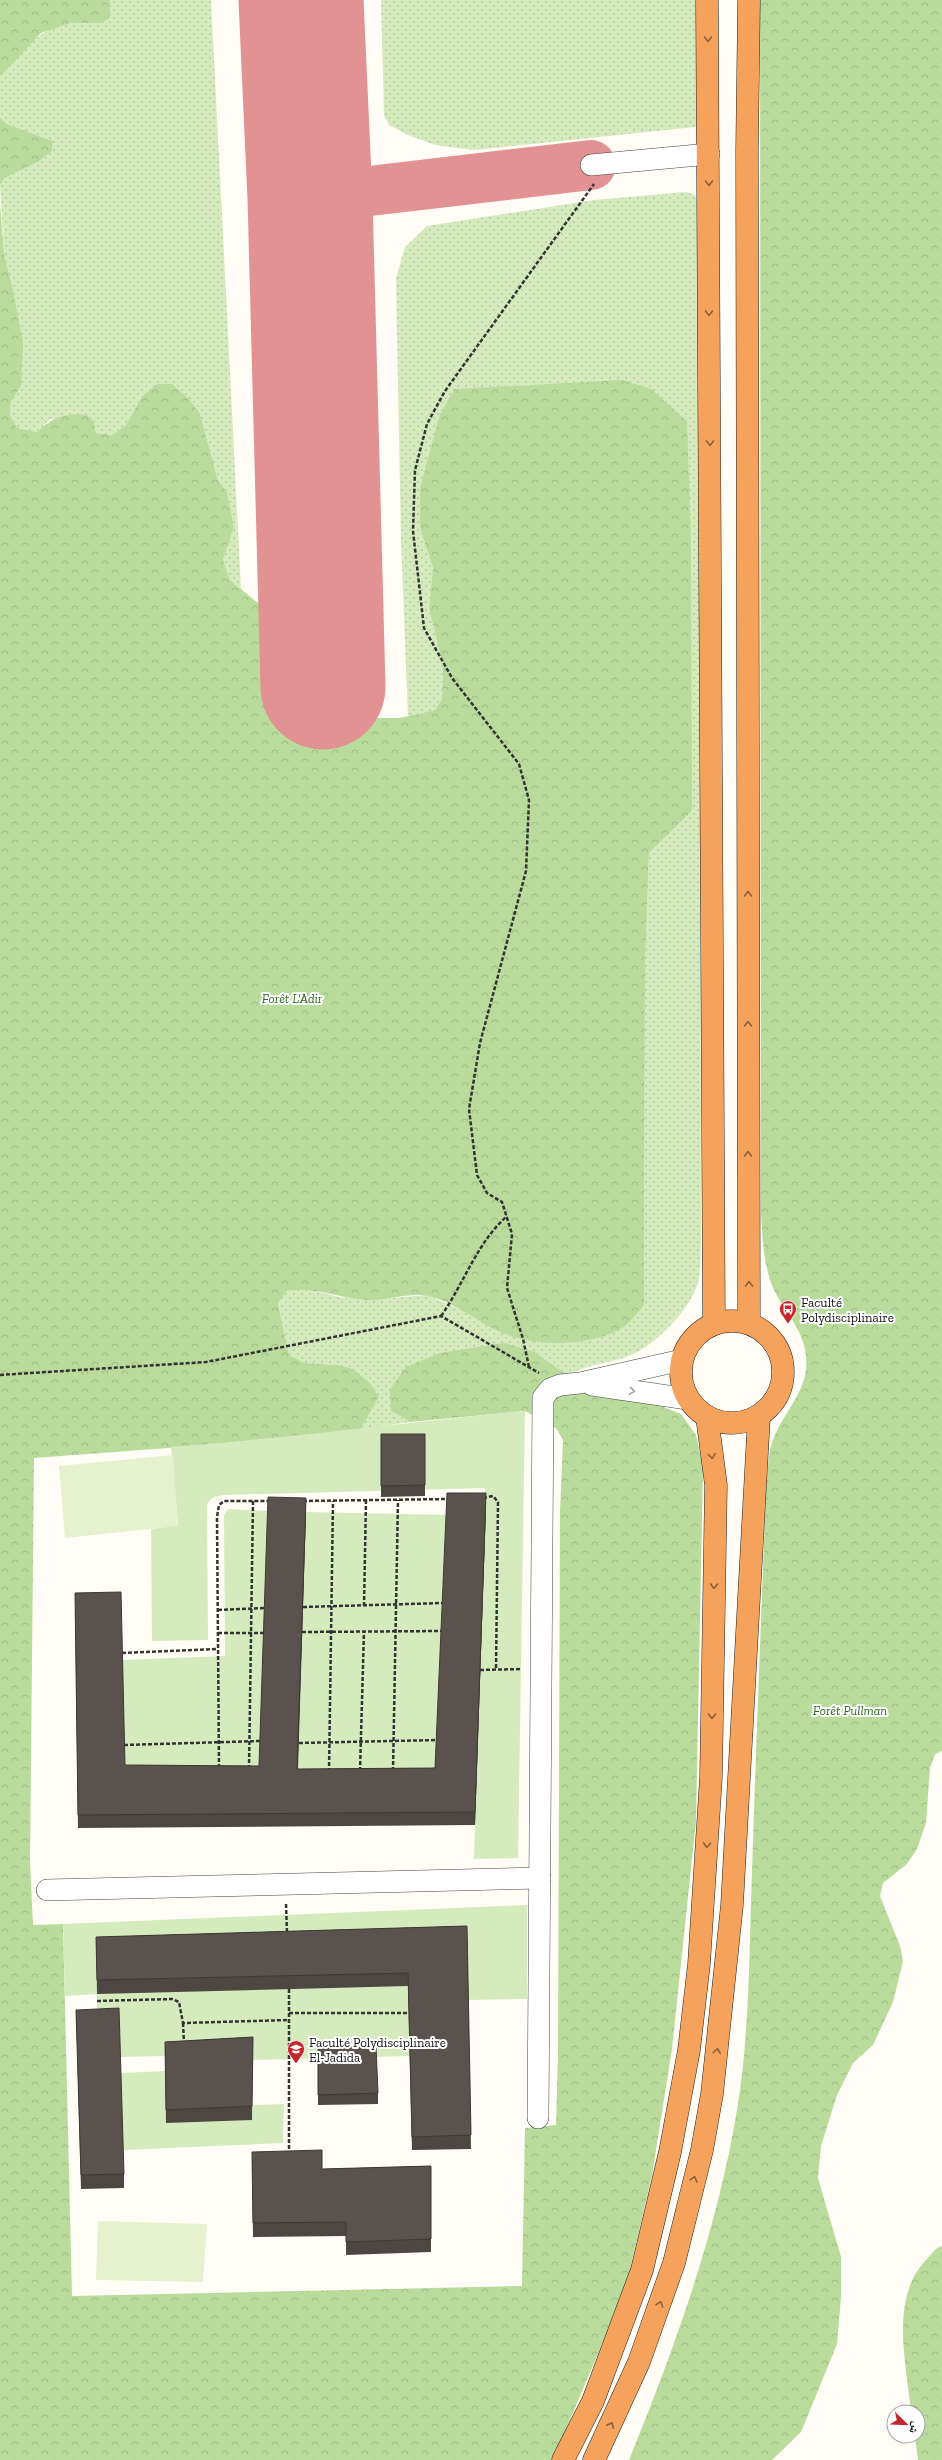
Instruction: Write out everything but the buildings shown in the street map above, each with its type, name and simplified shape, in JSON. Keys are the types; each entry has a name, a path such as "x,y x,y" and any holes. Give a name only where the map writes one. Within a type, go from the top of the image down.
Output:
{"highway":[{"path":"707,0 714,1324"},
{"path":"749,0 747,150 749,1323"},
{"path":"731,1320 749,1323 770,1338 777,1348 783,1366 782,1385 773,1403 759,1416 736,1423 724,1423 707,1417 688,1399 681,1380 682,1360 688,1344 700,1332 714,1324 731,1320"},
{"path":"594,2460 639,2362 674,2263 702,2150 712,2094 732,1906 759,1416"},
{"path":"564,2460 593,2401 642,2270 668,2160 689,2050 699,1964 711,1777 716,1485 707,1417"}],"street":[{"path":"600,164 709,154"},
{"path":"538,2118 542,1413 544,1398 550,1389 682,1360"},
{"path":"570,1384 688,1399"},
{"path":"48,1890 540,1878"}],"path":[{"path":"529,1367 523,1339 507,1288 512,1234 502,1202 487,1193 477,1175 469,1109 480,1043 526,871 529,800 519,764 452,678 424,628 414,531 415,470 427,424 445,391 600,164"},
{"path":"441,1316 458,1292 477,1250 495,1227 507,1216"},
{"path":"0,1375 206,1362 441,1316 529,1367 570,1384"},
{"path":"476,1498 493,1496 498,1502 496,1670"},
{"path":"297,1501 452,1499"},
{"path":"364,1606 366,1500"},
{"path":"393,1775 398,1500"},
{"path":"220,1772 217,1517 219,1505 224,1501 275,1501"},
{"path":"249,1772 253,1501"},
{"path":"329,1775 333,1501"},
{"path":"303,1607 443,1603"},
{"path":"218,1610 265,1608"},
{"path":"360,1776 364,1631"},
{"path":"302,1632 442,1631"},
{"path":"218,1633 264,1633"},
{"path":"122,1653 218,1649"},
{"path":"480,1670 540,1669"},
{"path":"299,1743 437,1740"},
{"path":"124,1745 260,1741"},
{"path":"285,1884 287,1938"},
{"path":"289,1989 289,2157"},
{"path":"97,2001 172,1999 179,2002 183,2023 184,2049"},
{"path":"289,2013 409,2012"},
{"path":"183,2023 289,2020"}],"green space":[{"path":"0,0 110,0 110,18 100,23 70,23 41,33 0,77"},
{"path":"110,0 211,0 241,589 230,580 223,560 234,527 227,492 218,480 200,414 157,384 142,396 126,425 113,435 96,433 94,422 50,419 37,432 17,428 10,415 11,402 21,386 11,281 4,254 0,185 5,178 38,162 52,151 53,141 7,124 0,117 0,77 31,43 49,30 70,23 95,22 110,18"},
{"path":"381,0 698,0 699,119 695,127 474,150 435,145 408,135 389,125 384,115"},
{"name":"Forêt Pullman","path":"760,0 942,0 942,1751 935,1754 930,1768 926,1823 917,1849 907,1864 883,1883 880,1896 900,1946 903,1961 893,2002 873,2045 853,2063 837,2095 821,2146 818,2178 841,2257 841,2297 837,2344 801,2432 772,2460 629,2460 678,2332 693,2288 718,2200 729,2155 737,2110 747,2021 760,1634 768,1461 772,1443 780,1424 801,1389 806,1369 806,1355 799,1332 780,1302 770,1280 764,1254 761,1211"},
{"path":"0,117 7,124 53,141 52,151 38,162 5,178 0,185"},
{"path":"686,192 695,195 699,205 701,1240 699,1279 690,1301 682,1312 662,1334 641,1350 631,1355 583,1368 568,1376 535,1352 391,1411 410,1422 361,1429 379,1397 337,1365 305,1363 289,1355 278,1302 287,1291 302,1288 339,1297 368,1300 427,1295 459,1309 644,1305 645,965 649,853 692,811 420,528 433,568 429,608 443,666 442,699 435,710 408,716 401,540 396,278 405,247 427,226 594,200"},
{"name":"Forêt L'Adir","path":"0,204 4,254 23,342 21,386 11,402 10,415 17,428 37,432 48,423 60,417 87,415 94,422 96,433 113,435 126,425 142,396 157,384 172,384 189,399 200,414 218,480 227,492 234,527 223,560 230,580 281,622 299,667 342,702 374,718 400,718 435,710 442,699 443,666 429,608 433,568 420,528 420,488 440,414 455,389 622,380 651,389 687,421 691,541 692,811 649,853 645,965 644,1305 621,1329 590,1340 556,1343 539,1342 507,1335 453,1305 428,1296 414,1295 367,1300 317,1291 287,1291 278,1303 289,1355 305,1363 337,1365 353,1369 370,1383 379,1397 361,1429 262,1441 34,1458 30,1863 33,1925 63,1924 72,2296 522,2286 525,2128 556,2125 558,2055 560,1512 563,1440 556,1428 525,1411 410,1422 391,1411 390,1389 406,1367 440,1353 504,1343 535,1352 595,1395 653,1403 681,1414 696,1435 703,1466 696,1821 672,2049 652,2175 626,2287 553,2460 0,2460"},
{"path":"525,1411 518,1858 474,1859 485,1488 223,1495 212,1498 207,1504 208,1640 152,1641 151,1529 178,1525 171,1447"},
{"path":"173,1455 178,1526 65,1538 59,1466"},
{"path":"228,1509 268,1511 259,1780 125,1779 122,1660 225,1656 224,1515"},
{"path":"306,1512 447,1515 435,1782 297,1783"},
{"path":"527,1905 527,1999 468,2000 410,2056 253,2060 165,2056 121,2057 97,2023 97,1994 65,1996 63,1924"},
{"path":"166,2071 166,2123 252,2105 284,2104 283,2143 123,2150 121,2073"},
{"path":"98,2221 207,2224 203,2282 96,2280"},
{"path":"942,2246 942,2460 918,2460 916,2444 926,2444 926,2404 910,2404 905,2366 903,2328 904,2309 908,2291 915,2275 926,2260"}],"taxiway":[{"path":"310,198 591,165"}],"runway":[{"path":"301,0 310,198 323,687"}],"place":[{"name":"Faculté Polydisciplinaire","path":"788,1324"},
{"name":"Faculté Polydisciplinaire El-Jadida","path":"296,2064"}]}
